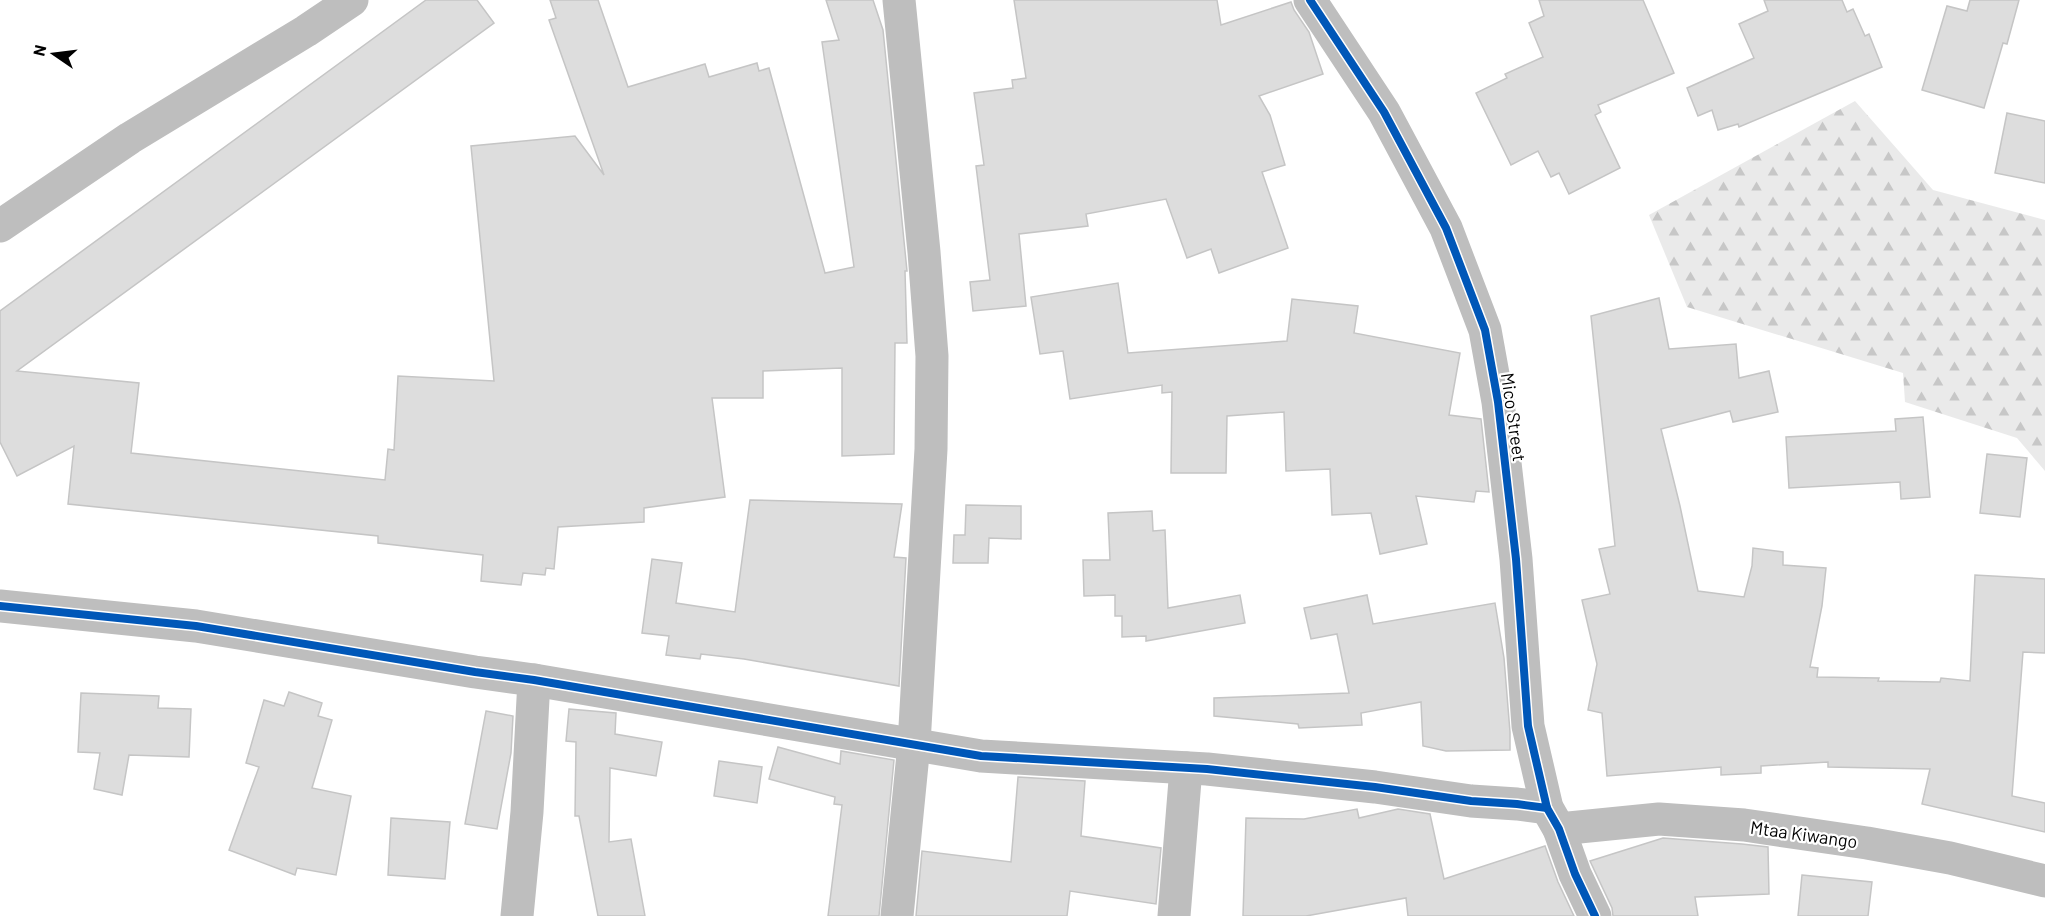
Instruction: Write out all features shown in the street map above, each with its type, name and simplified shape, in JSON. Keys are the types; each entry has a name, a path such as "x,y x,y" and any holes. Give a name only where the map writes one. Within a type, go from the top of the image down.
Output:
{"street":[{"path":"0,226 130,138 306,31 352,0"},
{"path":"897,916 914,744 931,449 932,356 899,0"},
{"name":"Mico Street","path":"1310,0 1384,112 1446,228 1485,330 1498,402 1516,560 1528,726 1553,819 1595,916"},
{"name":"Mtaa Kiwango","path":"0,606 196,626 534,680 981,756 1186,768 1375,786 1471,801 1517,804 1553,819 1659,819 1744,825 1950,858 2045,881"},
{"path":"517,916 527,812 534,680"},
{"path":"1174,916 1186,768"}],"green space":[{"path":"1855,101 1933,190 2045,220 2045,471 2017,438 1905,402 1903,373 1687,307 1649,215"}],"building":[{"path":"426,0 477,0 494,23 17,371 139,383 131,453 385,480 388,449 394,450 398,376 494,381 471,146 575,136 604,175 549,20 556,18 550,0 598,0 628,87 705,64 709,77 757,63 759,71 769,68 825,273 854,267 822,42 839,40 826,0 873,0 883,30 907,271 905,271 907,343 895,343 894,454 842,456 842,368 763,371 763,398 712,398 725,497 644,508 644,522 558,527 554,569 546,568 545,575 523,573 521,585 481,581 483,555 378,543 378,536 68,504 74,446 17,476 0,442 0,311"},
{"path":"1014,0 1217,0 1221,25 1291,2 1309,32 1323,74 1259,96 1270,115 1285,165 1262,172 1288,248 1219,273 1211,249 1187,258 1166,199 1086,214 1088,226 1019,234 1026,306 973,311 970,282 990,280 976,166 984,165 974,93 1013,88 1012,80 1026,78"},
{"path":"1539,0 1643,0 1674,73 1598,105 1601,112 1595,115 1620,168 1569,194 1559,173 1551,177 1538,151 1511,165 1476,93 1507,78 1505,74 1543,57 1529,23 1544,16"},
{"path":"1764,0 1842,0 1847,12 1853,9 1865,36 1869,34 1882,67 1739,127 1738,124 1718,130 1712,110 1698,116 1687,88 1754,58 1739,24 1768,11"},
{"path":"1970,0 2019,0 2007,44 2003,43 1984,108 1922,90 1947,6 1967,11"},
{"path":"2007,113 2045,121 2045,183 1995,173"},
{"path":"1118,283 1128,353 1287,341 1292,299 1358,306 1354,333 1460,353 1449,415 1481,419 1489,492 1476,491 1474,502 1416,496 1427,544 1380,554 1371,513 1332,515 1330,469 1286,471 1284,412 1227,416 1226,473 1171,473 1172,392 1162,393 1162,385 1070,399 1063,351 1040,354 1031,297"},
{"path":"1659,298 1669,349 1736,344 1739,378 1769,371 1778,412 1733,422 1730,411 1661,429 1698,591 1744,597 1752,566 1753,548 1783,552 1783,565 1826,568 1822,606 1810,667 1818,668 1817,677 1879,678 1878,681 1940,682 1941,678 1970,681 1975,575 2045,579 2045,653 2023,652 2012,796 2045,803 2045,832 1922,804 1930,769 1828,767 1828,762 1761,766 1761,773 1721,775 1721,767 1607,776 1602,713 1588,710 1597,664 1582,600 1610,594 1599,549 1615,546 1591,316"},
{"path":"1923,417 1930,497 1901,499 1900,482 1789,488 1786,437 1896,431 1895,419"},
{"path":"1987,454 2027,458 2020,517 1980,513"},
{"path":"750,500 902,504 894,557 906,558 899,686 744,659 701,654 700,659 666,655 669,636 642,633 652,559 682,563 676,603 735,612"},
{"path":"966,505 1021,506 1021,539 989,538 988,563 953,563 954,535 965,535"},
{"path":"1152,511 1153,531 1165,530 1168,608 1240,595 1245,623 1146,641 1146,636 1122,637 1122,616 1115,616 1115,595 1084,596 1083,560 1110,560 1108,513"},
{"path":"1367,595 1373,624 1495,603 1504,658 1510,750 1446,751 1423,746 1421,702 1361,713 1362,725 1299,728 1298,724 1214,716 1214,698 1349,693 1337,634 1311,639 1304,608"},
{"path":"289,692 322,703 318,716 332,720 312,788 351,796 336,875 297,868 295,875 229,850 259,767 246,763 264,700 284,706"},
{"path":"81,693 159,696 158,708 191,709 189,757 129,755 122,795 94,789 100,753 78,752"},
{"path":"569,709 616,713 615,734 662,742 656,776 610,768 609,842 631,839 645,916 598,916 579,816 575,816 576,742 566,741"},
{"path":"486,711 513,716 511,753 497,829 465,824"},
{"path":"778,747 840,764 841,751 894,760 879,916 828,916 842,805 834,804 835,797 769,779"},
{"path":"719,761 762,767 757,803 714,796"},
{"path":"1018,777 1085,781 1081,836 1161,848 1156,904 1070,891 1067,916 916,916 922,851 1011,862"},
{"path":"1357,809 1359,818 1398,809 1430,814 1444,879 1545,846 1574,916 1408,916 1406,898 1306,916 1243,916 1246,818 1304,819"},
{"path":"391,818 450,822 445,879 388,875"},
{"path":"1663,838 1768,847 1769,894 1695,897 1698,916 1613,916 1612,908 1590,861"},
{"path":"1802,875 1872,882 1868,916 1798,916"}],"cycle path":[{"path":"1310,0 1384,112 1446,228 1485,330 1498,402 1516,559 1528,726 1547,808 1559,829 1575,874 1595,916"},
{"path":"0,606 196,626 534,680 981,756 1207,769 1547,808"}]}
